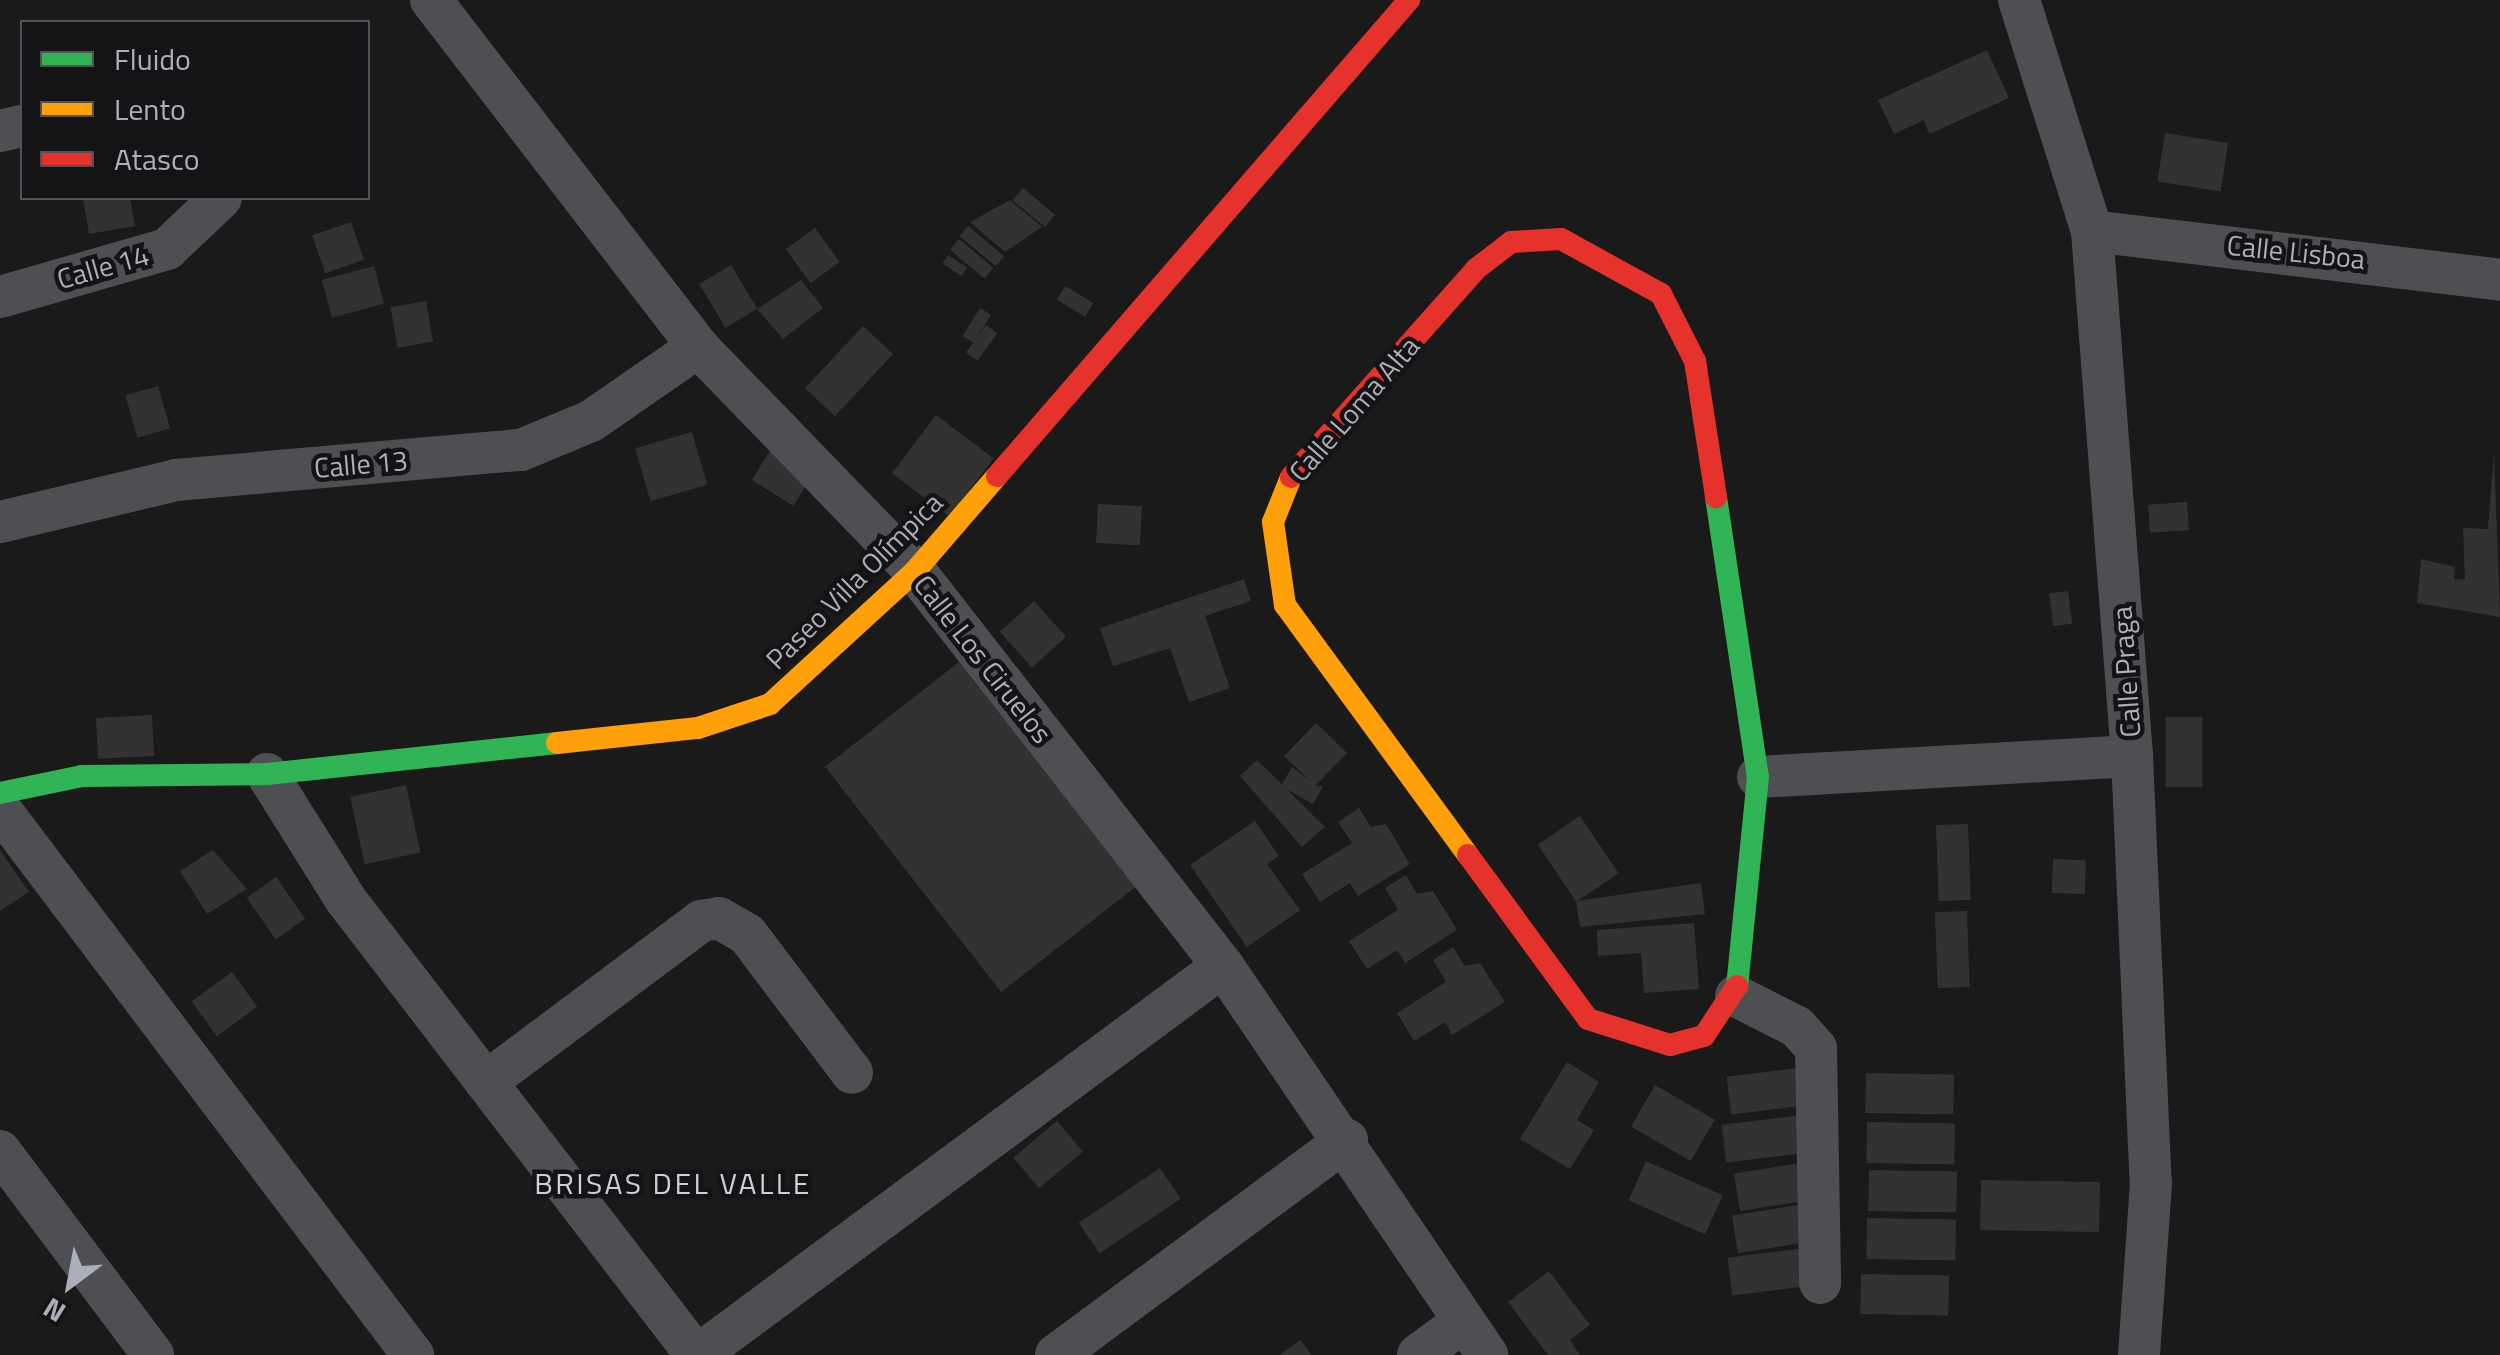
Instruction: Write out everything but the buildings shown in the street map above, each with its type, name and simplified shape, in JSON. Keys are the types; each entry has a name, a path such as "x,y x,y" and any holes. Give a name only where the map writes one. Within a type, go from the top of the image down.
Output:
{"street":[{"name":"Calle Los Ciruelos","path":"431,0 698,347 915,572 1223,966 1348,1140 1475,1338"},
{"name":"Paseo Villa Olímpica","path":"0,793 82,776 268,774 698,728 746,713 794,687 915,572 1409,0"},
{"name":"Calle Praga","path":"2019,0 2092,231 2132,756 2152,1183 2140,1355"},
{"name":"Calle 14","path":"0,297 167,249 211,212"},
{"name":"Calle Lisboa","path":"2092,231 2500,280"},
{"name":"Calle Loma Alta","path":"1561,239 1606,257 1661,294 1695,362 1758,777 1736,996 1704,1036 1670,1045 1588,1018 1285,606 1273,522 1292,474 1511,242 1561,239"},
{"name":"Calle 13","path":"0,522 176,480 521,450 592,421 698,347"},
{"path":"1758,777 2132,756"},
{"path":"268,774 346,900 697,1355 1223,966"},
{"path":"0,810 413,1355"},
{"path":"486,1082 701,921 719,918 748,934 852,1073"},
{"path":"1736,996 1797,1027 1816,1048 1820,1283"},
{"path":"1056,1355 1348,1140"},
{"path":"0,1151 153,1355"},
{"path":"1418,1355 1475,1338"}],"traffic: fast":[{"path":"1716,497 1758,777 1737,986"},
{"path":"0,793 82,776 267,774 557,743"}],"traffic: slow":[{"path":"557,743 698,728 770,704 915,571 997,476"},
{"path":"1291,477 1273,522 1285,605 1468,855"}],"traffic: jam":[{"path":"997,476 1409,0"},
{"path":"1561,239 1661,294 1695,361 1716,497"},
{"path":"1291,477 1476,269 1511,242 1561,239"},
{"path":"1468,855 1588,1019 1670,1045 1704,1036 1737,986"}],"district":[{"name":"BRISAS DEL VALLE","path":"673,1183"}]}
